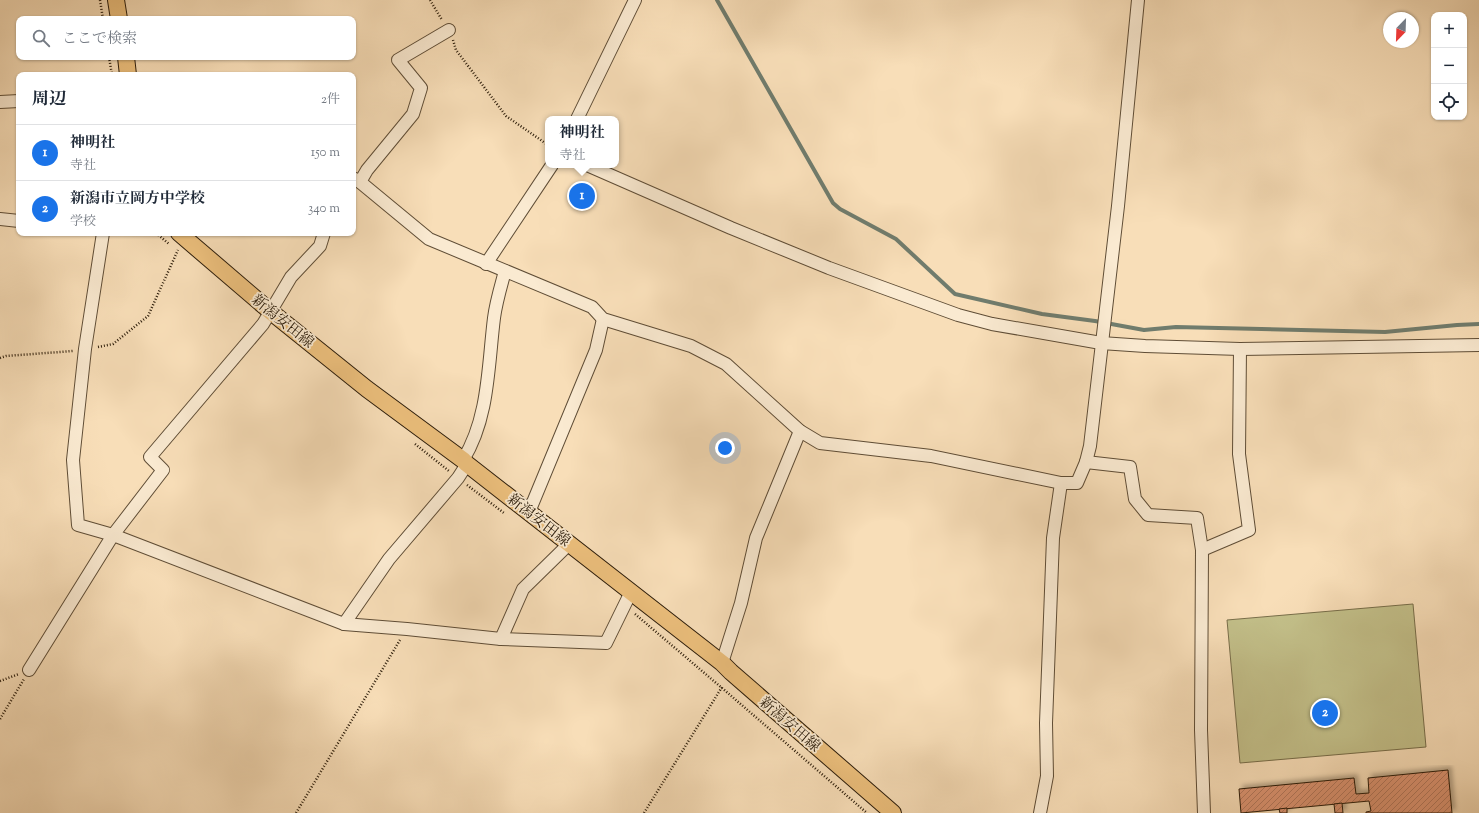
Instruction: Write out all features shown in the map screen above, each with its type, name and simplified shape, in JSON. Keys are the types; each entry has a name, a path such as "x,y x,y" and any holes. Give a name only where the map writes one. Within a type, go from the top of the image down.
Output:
{"main road":[{"path":"116,0 119,16"},
{"path":"126,60 128,72"},
{"name":"新潟安田線","path":"178,242 270,311 367,389 570,543 726,668 893,813"}],"street":[{"path":"578,116 635,0"},
{"path":"449,30 398,60 421,88 413,114 357,180 430,239 486,264 592,307 603,318 691,346 726,364 800,431 820,443 931,456 1061,483 1077,483 1086,462 1090,446 1118,206 1138,0"},
{"path":"0,102 16,101"},
{"path":"486,264 550,168"},
{"path":"594,168 731,228 822,265 958,315 992,324 1101,343 1145,346 1240,349 1479,345"},
{"path":"0,219 16,221"},
{"path":"103,236 85,350 73,460 78,525 113,535 344,624 501,639 606,643 631,592"},
{"path":"29,670 113,535 163,470 150,457 263,324 291,277 320,246 323,236"},
{"path":"344,624 389,559 458,478 476,435 484,409 495,316 505,271"},
{"path":"530,512 596,350 603,318"},
{"path":"1202,550 1249,530 1239,454 1240,349"},
{"path":"726,668 756,538 800,431"},
{"path":"1086,462 1130,467 1135,499 1148,515 1197,518 1202,550 1201,730 1204,813"},
{"path":"1040,813 1047,776 1046,723 1053,538 1061,483"},
{"path":"501,639 523,589 570,543"}],"path":[{"path":"100,0 103,16"},
{"path":"430,0 449,30 456,50 506,116 545,143"},
{"path":"110,60 112,72"},
{"path":"163,236 178,242"},
{"path":"0,358 6,356 85,350 113,344 148,316 178,242"},
{"path":"178,242 182,256"},
{"path":"409,439 508,516"},
{"path":"624,606 867,813"},
{"path":"296,813 407,629"},
{"path":"644,813 722,688 726,668"},
{"path":"0,681 29,670"},
{"path":"0,719 29,670"}],"shaded area":[{"path":"1413,604 1426,747 1240,763 1227,620"}],"building":[{"path":"1448,770 1452,813 1366,813 1371,811 1369,801 1241,813 1239,789 1354,778 1356,794 1369,793 1368,778"},
{"path":"1342,803 1343,813 1335,813 1334,804"},
{"path":"1287,808 1287,813 1280,813 1279,809"}],"waterway":[{"path":"717,0 833,203 840,209 896,239 955,294 1042,314 1095,321 1144,330 1176,327 1385,332 1479,324"}],"place":[{"name":"神明社","path":"582,196"},
{"name":"新潟市立岡方中学校","path":"1325,713"}]}
